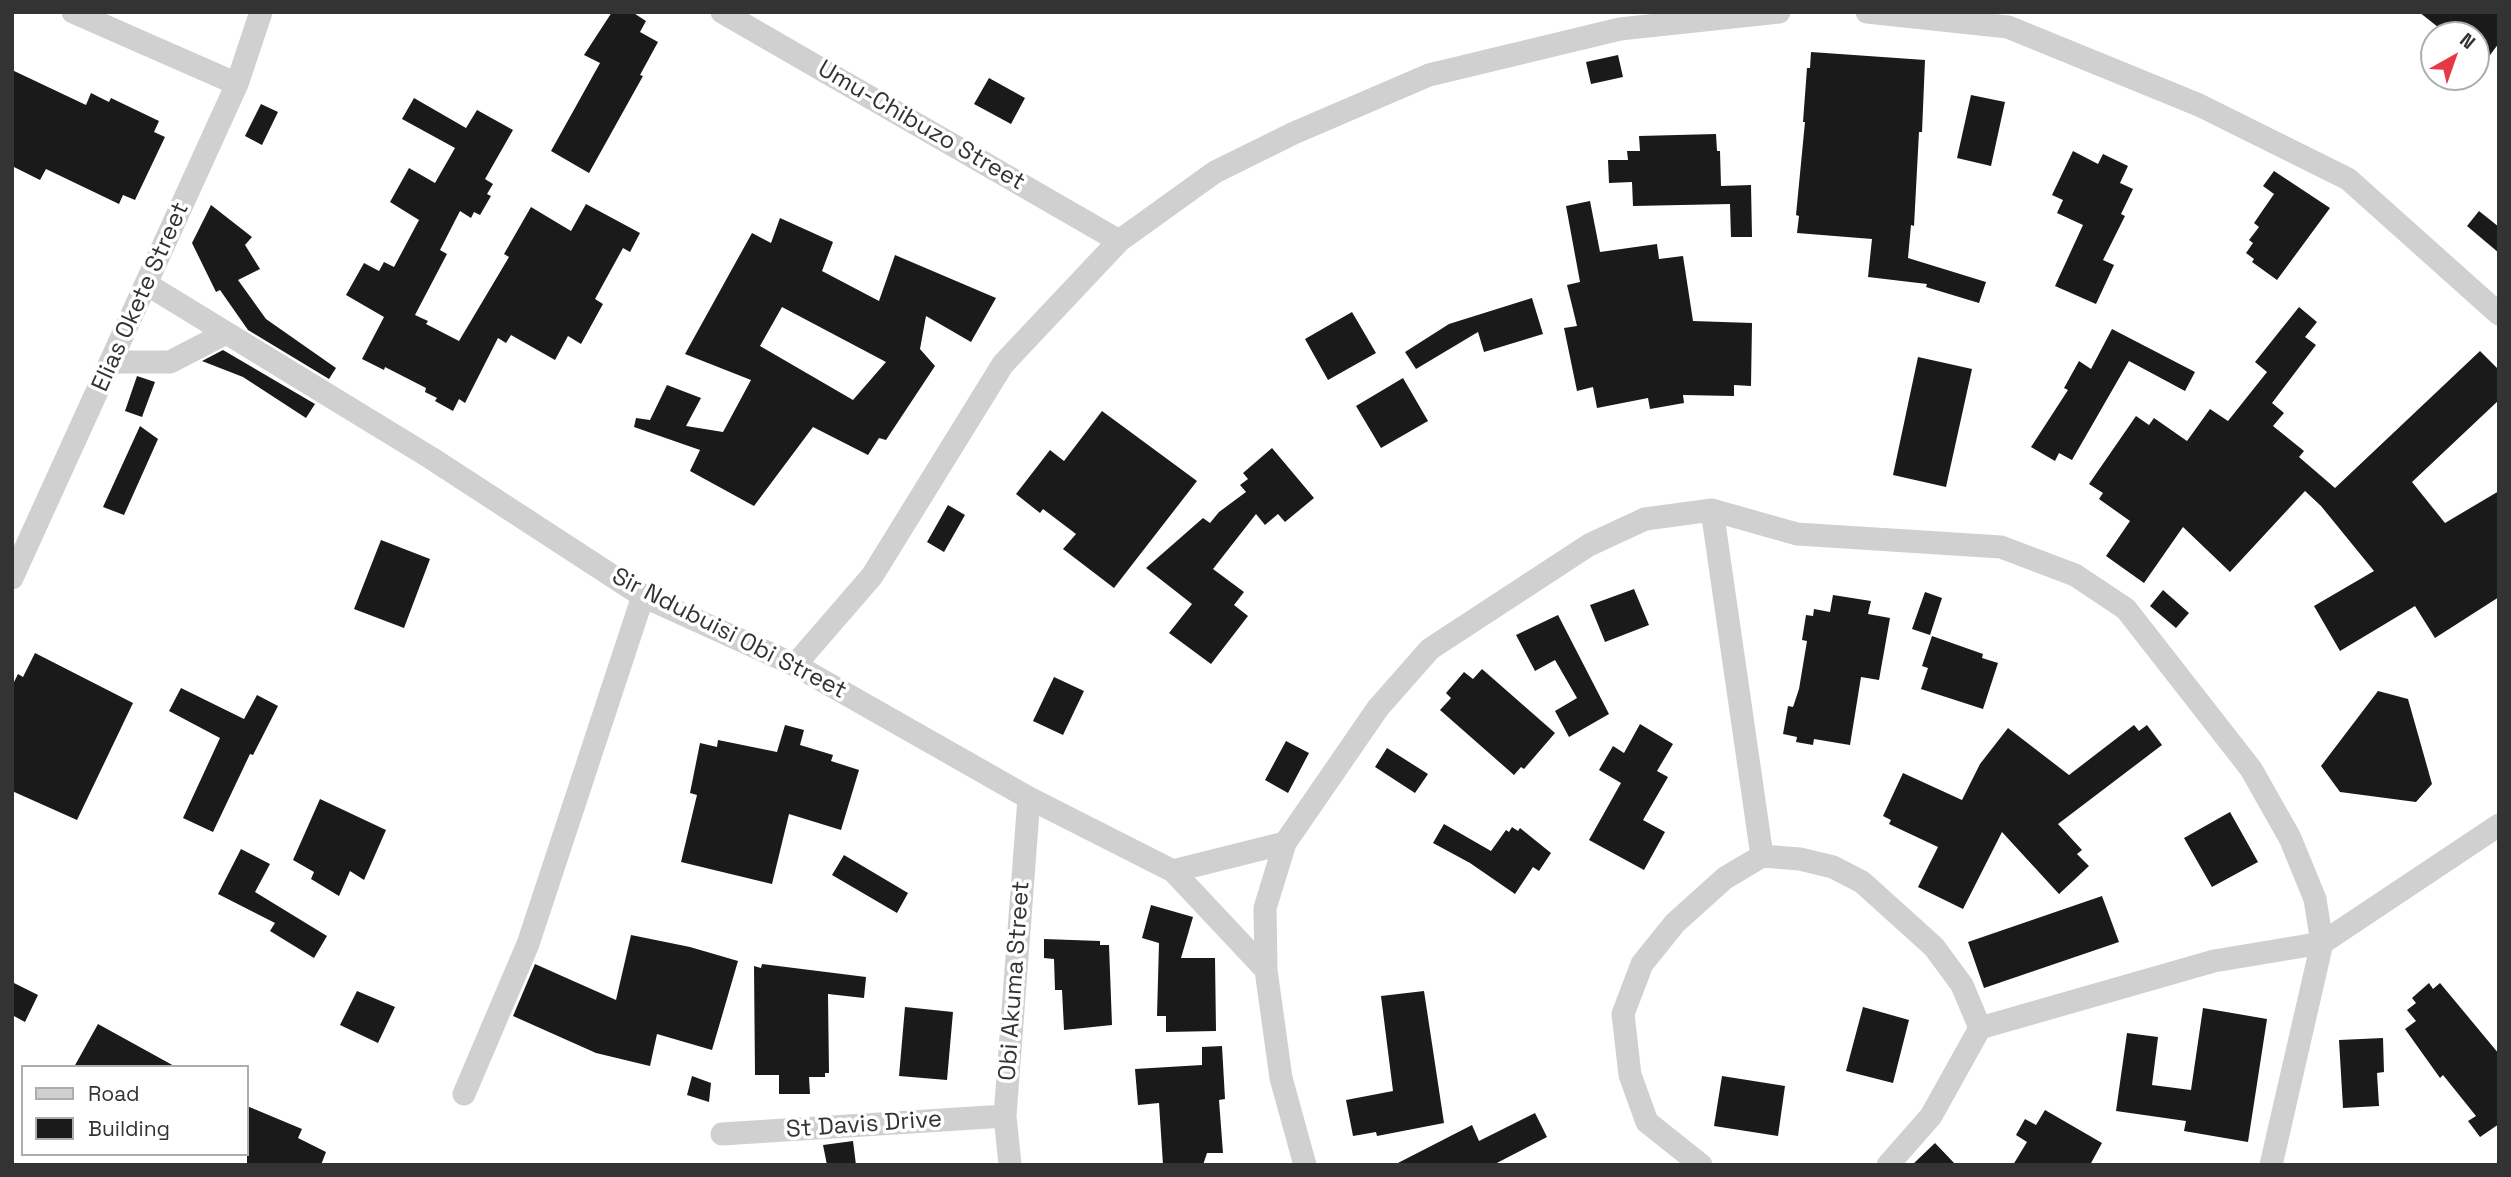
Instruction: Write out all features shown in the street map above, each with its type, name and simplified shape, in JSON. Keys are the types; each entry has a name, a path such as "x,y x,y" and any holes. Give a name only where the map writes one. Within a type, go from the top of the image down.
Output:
{"street":[{"path":"73,12 237,84"},
{"name":"Elias Okete Street","path":"12,578 113,362 237,84 261,12"},
{"name":"Umu-Chibuzo Street","path":"722,12 1119,240"},
{"path":"795,665 872,576 1003,364 1119,240 1215,173 1294,133 1417,80 1624,20 1779,12"},
{"path":"1867,12 2008,27 2199,105 2348,179 2499,314"},
{"name":"Sir Ndubuisi Obi Street","path":"148,285 431,458 643,596 795,665 1029,798 1173,872 1266,970"},
{"path":"113,362 170,362 225,334"},
{"path":"1712,510 1762,856"},
{"path":"1305,1165 1281,1078 1266,970 1265,908 1285,843 1378,708 1430,649 1589,545 1645,519 1712,510 1797,534 2001,547 2075,575 2126,609 2251,769 2290,838 2315,899 2322,943 2271,1165"},
{"path":"464,1094 528,944 643,596"},
{"name":"Obi Akuma Street","path":"1010,1165 1006,1116 1029,798"},
{"path":"1888,1165 1931,1116 1980,1028 2214,961 2322,943 2499,825"},
{"path":"1173,872 1285,843"},
{"path":"1701,1165 1647,1122 1630,1075 1623,1014 1642,964 1675,923 1725,878 1762,856 1800,859 1833,867 1862,882 1934,947 1962,985 1980,1028"},
{"name":"St Davis Drive","path":"722,1134 1006,1116"}],"building":[{"path":"612,12 632,12 646,21 640,32 658,42 640,75 643,76 589,173 551,151 600,63 584,55"},
{"path":"2419,12 2499,12 2499,43 2490,55 2490,21 2430,21"},
{"path":"1811,52 1925,60 1914,226 1911,225 1908,258 1986,282 1979,303 1926,287 1927,284 1868,277 1872,239 1797,233 1807,68 1810,68"},
{"path":"1618,55 1623,77 1591,84 1586,62"},
{"path":"12,70 86,105 91,93 109,102 111,98 159,121 154,132 165,137 135,200 123,195 119,204 46,169 40,180 12,166"},
{"path":"989,78 1025,98 1011,124 974,104"},
{"path":"1971,95 2005,102 1991,166 1957,158"},
{"path":"414,98 466,128 477,110 513,130 485,179 493,184 487,194 491,196 480,215 474,212 471,218 460,211 440,250 447,254 415,315 428,321 426,324 459,341 509,257 504,254 531,207 571,231 586,204 640,233 630,252 623,248 595,299 603,304 581,344 568,336 555,360 511,335 506,343 498,338 465,403 459,399 453,411 435,401 437,398 425,392 426,388 385,367 384,370 362,359 384,317 346,295 364,263 379,271 384,262 394,267 419,220 390,202 409,168 435,183 455,148 402,119"},
{"path":"261,104 278,112 262,145 245,136"},
{"path":"1716,134 1717,151 1720,151 1721,186 1751,185 1752,237 1731,237 1730,204 1633,206 1632,182 1609,183 1608,160 1628,160 1627,151 1640,151 1639,136"},
{"path":"2073,151 2098,164 2103,154 2128,166 2120,183 2133,189 2121,214 2125,216 2103,260 2114,265 2096,304 2055,286 2083,225 2057,213 2063,200 2052,195"},
{"path":"2274,171 2330,208 2277,280 2252,262 2254,259 2246,253 2253,243 2249,240 2259,227 2254,223 2274,194 2263,186"},
{"path":"1590,201 1600,252 1657,244 1659,259 1683,256 1693,321 1752,323 1751,386 1734,385 1734,396 1683,395 1684,403 1650,409 1648,398 1597,408 1593,387 1577,391 1564,328 1577,326 1567,285 1580,282 1566,206"},
{"path":"211,205 252,237 245,245 260,269 238,280 266,319 336,368 329,379 248,330 220,290 216,292 192,243"},
{"path":"2479,211 2499,227 2499,253 2467,226"},
{"path":"780,218 833,242 822,271 879,301 895,255 996,298 971,342 926,316 920,349 935,366 886,440 879,438 868,455 813,427 754,506 690,471 700,450 634,427 636,418 650,420 667,385 701,398 686,426 723,432 751,380 685,354 752,233 771,243","holes":["782,307 886,362 853,400 760,346"]},
{"path":"1532,298 1543,334 1484,352 1478,332 1416,369 1405,352 1449,324"},
{"path":"2299,307 2317,322 2305,337 2316,345 2272,403 2284,413 2273,426 2304,451 2299,457 2335,488 2480,351 2499,370 2499,400 2412,482 2445,523 2499,491 2499,597 2435,638 2415,606 2340,651 2314,606 2374,571 2321,506 2305,491 2230,572 2183,527 2144,583 2106,556 2130,521 2099,499 2103,493 2089,484 2136,416 2149,425 2154,418 2187,441 2210,409 2228,421 2267,372 2255,362"},
{"path":"1352,312 1376,353 1328,380 1305,339"},
{"path":"2112,329 2195,372 2185,391 2129,361 2072,460 2059,453 2055,461 2031,447 2068,390 2064,388 2079,361 2091,369"},
{"path":"223,350 315,404 306,418 243,377 202,361"},
{"path":"1918,357 1972,369 1946,487 1893,475"},
{"path":"137,376 155,382 142,417 125,411"},
{"path":"1403,378 1428,421 1381,448 1356,406"},
{"path":"1102,411 1197,481 1114,588 1063,549 1076,534 1043,509 1040,513 1016,494 1050,450 1064,461"},
{"path":"140,426 158,439 124,515 103,507"},
{"path":"1272,448 1314,498 1285,522 1278,514 1265,525 1256,514 1213,569 1244,592 1234,605 1248,616 1211,664 1169,633 1192,604 1146,568 1203,518 1210,523 1219,512 1246,492 1240,485 1248,479 1243,473"},
{"path":"948,505 965,515 944,552 927,542"},
{"path":"381,540 430,559 404,628 354,609"},
{"path":"1634,589 1649,625 1605,642 1590,605"},
{"path":"2163,590 2189,613 2176,628 2150,606"},
{"path":"1925,592 1942,598 1930,635 1912,629"},
{"path":"1833,595 1871,601 1868,614 1890,618 1879,680 1861,677 1850,745 1814,739 1813,745 1796,742 1797,737 1783,734 1788,706 1793,707 1799,689 1807,641 1802,640 1806,615 1813,616 1814,609 1830,612"},
{"path":"1558,615 1609,714 1569,737 1555,711 1577,698 1555,660 1535,671 1516,635"},
{"path":"1932,636 1983,654 1982,658 1998,663 1983,709 1921,689 1928,668 1922,666"},
{"path":"35,653 133,703 77,820 12,791 12,686 18,674 23,677"},
{"path":"1482,669 1555,733 1524,769 1521,767 1514,775 1440,710 1451,698 1446,693 1464,672 1473,679"},
{"path":"1054,677 1084,691 1063,735 1033,721"},
{"path":"181,688 244,719 257,695 278,706 253,755 250,754 213,832 183,818 220,738 169,711"},
{"path":"2378,691 2408,699 2432,784 2416,802 2340,792 2321,766"},
{"path":"1640,724 1673,744 1657,771 1668,777 1643,820 1665,832 1644,870 1589,840 1621,783 1599,770 1613,746 1624,753"},
{"path":"785,725 804,730 800,745 833,755 831,761 859,770 841,830 789,814 772,884 681,862 697,795 690,793 700,743 717,747 718,740 777,752"},
{"path":"2134,725 2139,731 2147,725 2162,745 2058,824 2082,850 2077,854 2089,866 2059,894 2002,832 1963,909 1918,887 1938,847 1889,824 1891,820 1883,816 1903,773 1962,800 1980,764 2008,728 2069,775"},
{"path":"1286,741 1309,753 1288,793 1265,780"},
{"path":"1387,748 1428,774 1415,793 1375,767"},
{"path":"320,799 386,830 364,880 350,871 339,896 311,879 314,872 293,860"},
{"path":"2230,812 2258,862 2212,887 2184,838"},
{"path":"1444,824 1491,851 1506,830 1509,832 1512,827 1518,831 1520,828 1551,853 1539,871 1533,867 1515,894 1470,863 1433,843"},
{"path":"241,849 270,864 255,892 327,936 314,958 270,931 275,923 218,894"},
{"path":"844,855 908,893 897,913 832,875"},
{"path":"2102,896 2119,942 1984,988 1968,942"},
{"path":"1151,905 1193,917 1181,958 1215,958 1216,1031 1166,1032 1166,1016 1157,1016 1159,943 1142,938"},
{"path":"631,935 690,947 738,961 712,1050 657,1034 650,1066 596,1053 513,1016 535,964 616,1000"},
{"path":"1044,939 1100,941 1100,945 1109,945 1112,1025 1064,1030 1062,990 1055,990 1054,959 1044,958"},
{"path":"762,964 866,977 864,998 828,994 829,1073 825,1073 825,1077 809,1077 810,1094 779,1094 779,1075 755,1075 754,966 761,968"},
{"path":"12,982 38,995 25,1022 12,1015"},
{"path":"2429,983 2433,989 2440,983 2499,1054 2499,1124 2480,1137 2468,1121 2476,1116 2443,1075 2440,1078 2405,1029 2416,1021 2407,1010 2416,1003 2412,998"},
{"path":"357,991 395,1007 378,1043 340,1025"},
{"path":"1424,991 1444,1123 1377,1136 1376,1132 1353,1136 1346,1100 1393,1091 1381,996"},
{"path":"905,1007 953,1012 947,1080 899,1076"},
{"path":"1863,1007 1909,1020 1893,1083 1846,1071"},
{"path":"2203,1008 2267,1019 2248,1142 2184,1131 2186,1121 2116,1111 2127,1033 2158,1037 2152,1085 2191,1090"},
{"path":"98,1024 172,1065 75,1065"},
{"path":"2383,1038 2384,1072 2377,1073 2379,1106 2343,1108 2339,1040"},
{"path":"1222,1046 1225,1099 1219,1100 1223,1153 1207,1153 1203,1165 1163,1165 1159,1103 1138,1105 1135,1069 1202,1065 1202,1047"},
{"path":"692,1076 711,1083 709,1102 687,1095"},
{"path":"1722,1076 1785,1086 1778,1136 1714,1126"},
{"path":"248,1106 302,1129 298,1138 326,1152 321,1165 247,1165"},
{"path":"2045,1110 2102,1143 2090,1165 2013,1165 2027,1142 2016,1135 2025,1119 2036,1125"},
{"path":"1535,1113 1547,1137 1493,1165 1394,1165 1472,1125 1479,1141"},
{"path":"853,1141 856,1165 827,1165 823,1145"},
{"path":"1935,1143 1956,1165 1912,1165"}]}
